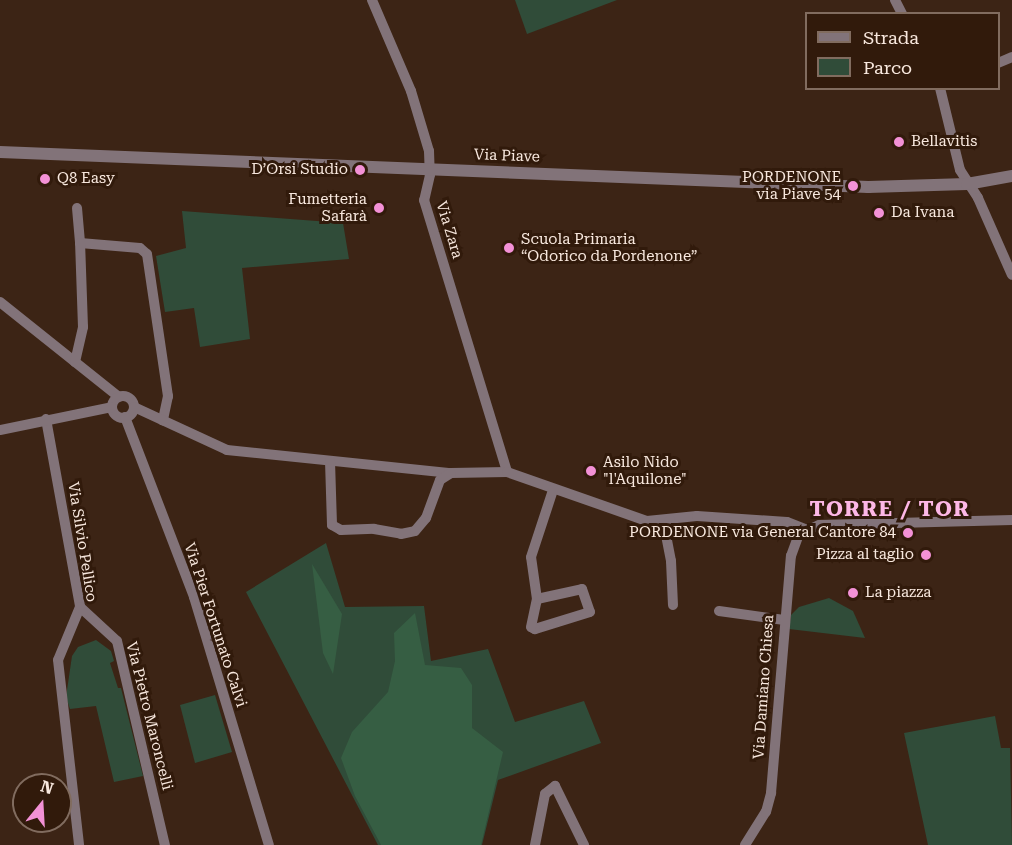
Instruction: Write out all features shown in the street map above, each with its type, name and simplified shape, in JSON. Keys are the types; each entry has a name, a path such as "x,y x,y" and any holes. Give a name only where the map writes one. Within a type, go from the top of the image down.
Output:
{"street":[{"name":"Via Zara","path":"372,0 411,91 431,169 424,200 507,472"},
{"path":"941,90 967,184 978,198 1012,275"},
{"name":"Via Piave","path":"0,152 868,187 967,184 1012,176"},
{"path":"75,362 82,333 77,207"},
{"path":"80,243 140,248 147,254 168,396 163,420"},
{"path":"0,302 119,397 129,398 134,407 227,450 451,473 507,472 636,518 670,520 703,516 787,522 805,529 917,520 1012,520"},
{"path":"0,430 112,407 119,397"},
{"path":"112,407 115,414 125,417 134,407"},
{"name":"Via Pier Fortunato Calvi","path":"125,417 194,597 269,845"},
{"name":"Via Silvio Pellico","path":"46,419 80,607 58,660 79,845"},
{"path":"330,461 331,522 334,528 341,530 374,529 401,534 415,531 426,518 440,480 451,473"},
{"path":"537,599 582,589 590,612 535,629 530,621 537,599 531,557 553,490"},
{"path":"670,520 665,530 671,561 673,605"},
{"name":"Via Damiano Chiesa","path":"745,845 757,829 771,793 784,620 792,548 805,529"},
{"name":"Via Pietro Maroncelli","path":"80,607 117,641 165,845"},
{"path":"719,611 784,620"},
{"path":"536,845 545,794 555,786 584,845"}],"green space":[{"path":"515,0 617,0 527,34"},
{"path":"182,211 343,223 349,259 242,268 250,339 200,347 194,308 165,312 156,256 186,248"},
{"path":"326,543 345,607 424,606 431,661 488,649 515,722 584,701 601,743 498,780 482,845 378,845 246,592"},
{"path":"312,564 342,614 333,674 323,653"},
{"path":"829,598 853,611 865,638 789,629 791,615 799,607"},
{"path":"415,613 425,665 461,668 472,685 472,728 503,752 481,845 381,845 355,796 341,758 352,732 388,692 395,661 394,633"},
{"path":"96,640 111,651 114,661 110,663 118,688 121,688 143,776 114,782 96,706 70,709 66,697 72,656 78,647"},
{"path":"215,695 232,752 195,763 180,705"},
{"path":"995,716 1001,748 1010,748 1012,845 928,845 904,733"}],"place":[{"name":"Bellavitis","path":"899,142"},
{"name":"D’Orsi Studio","path":"360,170"},
{"name":"Q8 Easy","path":"45,179"},
{"name":"PORDENONE via Piave 54","path":"853,186"},
{"name":"Fumetteria Safarà","path":"379,208"},
{"name":"Da Ivana","path":"879,213"},
{"name":"Scuola Primaria “Odorico da Pordenone”","path":"509,248"},
{"name":"Asilo Nido \"l'Aquilone\"","path":"591,471"},
{"name":"PORDENONE via General Cantore 84","path":"908,533"},
{"name":"Pizza al taglio","path":"926,555"},
{"name":"La piazza","path":"853,593"}],"district":[{"name":"TORRE / TOR","path":"890,509"}]}
